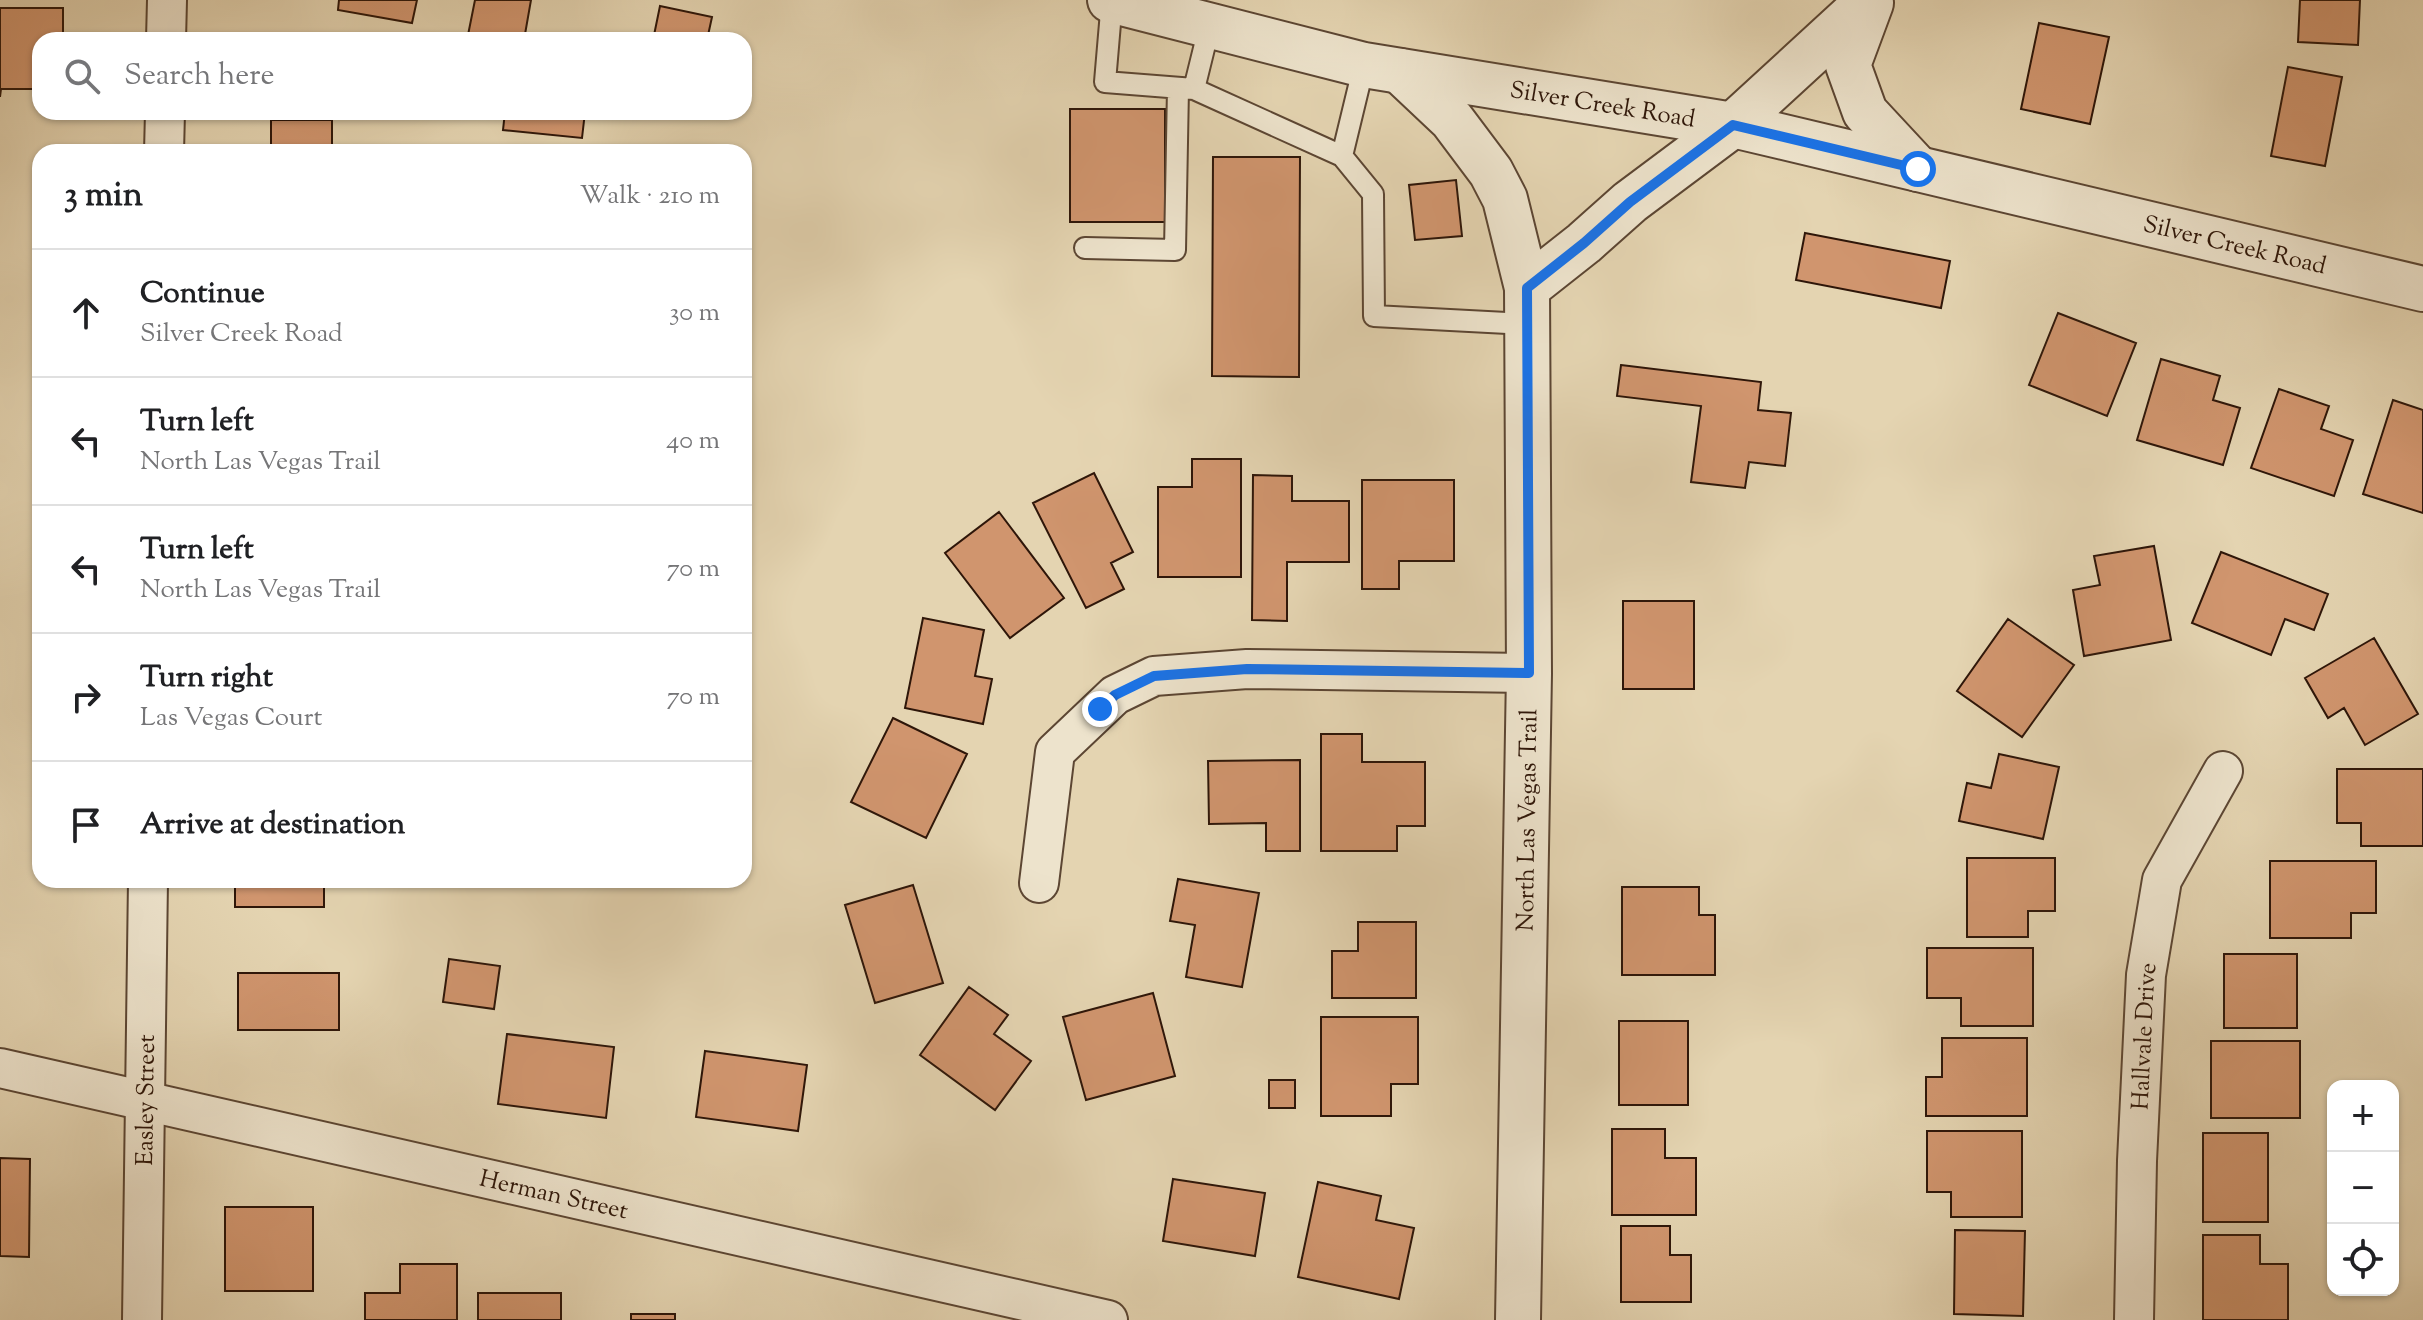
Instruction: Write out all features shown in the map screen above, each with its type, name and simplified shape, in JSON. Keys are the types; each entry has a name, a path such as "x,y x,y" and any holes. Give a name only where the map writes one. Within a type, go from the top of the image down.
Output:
{"street":[{"path":"166,32 167,0"},
{"name":"Silver Creek Road","path":"1111,0 1382,68 1733,125 2423,289"},
{"path":"1528,306 1584,243 1630,202 1733,125 1871,0"},
{"path":"1871,0 1848,65 1865,112 1918,169"},
{"name":"North Las Vegas Trail","path":"1382,68 1452,120 1491,172 1505,199 1528,306 1529,673 1518,1320"},
{"path":"164,144 165,120"},
{"path":"1039,883 1055,752 1115,695 1154,676 1247,669 1529,673"},
{"name":"Hallvale Drive","path":"2134,1320 2137,1161 2146,975 2162,880 2223,771"},
{"name":"Easley Street","path":"142,1320 148,888"},
{"name":"Herman Street","path":"0,1068 1108,1320"}],"lane":[{"path":"1111,0 1105,82 1186,88 1342,156 1373,194 1374,316 1528,306"},
{"path":"1085,248 1175,250 1186,88 1210,24"},
{"path":"1342,156 1382,68"}],"building":[{"path":"339,0 417,0 412,23 338,10"},
{"path":"475,0 531,0 525,32 469,32"},
{"path":"2300,0 2360,0 2358,45 2298,42"},
{"path":"660,6 712,17 709,32 655,32"},
{"path":"0,8 63,8 63,32 32,32 32,89 1,89 0,97"},
{"path":"2039,23 2109,37 2090,124 2021,109"},
{"path":"2288,67 2342,77 2325,166 2271,156"},
{"path":"1070,109 1165,109 1165,222 1070,222"},
{"path":"271,120 332,120 332,144 271,144"},
{"path":"504,120 584,120 582,138 503,130"},
{"path":"1213,157 1300,157 1299,377 1212,376"},
{"path":"1456,180 1462,236 1415,240 1409,185"},
{"path":"1805,233 1950,261 1941,308 1796,280"},
{"path":"2058,313 2136,343 2107,416 2029,385"},
{"path":"2161,359 2220,376 2213,400 2240,408 2223,465 2137,440"},
{"path":"1621,365 1761,382 1758,410 1791,413 1785,466 1749,462 1745,488 1691,482 1701,406 1617,396"},
{"path":"2279,389 2329,406 2321,429 2353,440 2334,496 2251,468"},
{"path":"2393,400 2423,410 2423,513 2363,494"},
{"path":"1192,459 1241,459 1241,577 1158,577 1158,487 1192,487"},
{"path":"1094,473 1133,552 1111,563 1124,589 1086,608 1033,503"},
{"path":"1253,475 1292,476 1292,501 1349,501 1349,562 1287,562 1287,621 1252,620"},
{"path":"1362,480 1454,480 1454,561 1399,561 1399,589 1362,589"},
{"path":"999,512 1064,598 1010,638 945,553"},
{"path":"2154,546 2171,640 2084,656 2073,590 2100,585 2094,556"},
{"path":"2221,552 2328,594 2314,630 2285,619 2271,655 2192,623"},
{"path":"1623,601 1694,601 1694,689 1623,689"},
{"path":"923,618 984,630 975,676 992,679 983,724 905,708"},
{"path":"2008,619 2074,665 2022,737 1957,691"},
{"path":"2374,638 2418,714 2365,745 2344,708 2328,718 2305,678"},
{"path":"893,718 967,754 926,838 851,802"},
{"path":"1321,734 1362,734 1362,762 1425,762 1425,826 1397,826 1397,851 1321,851"},
{"path":"1999,754 2059,767 2043,839 1959,821 1967,783 1991,788"},
{"path":"1300,760 1300,851 1266,851 1266,823 1209,824 1208,761"},
{"path":"2337,769 2423,769 2423,846 2361,846 2361,823 2337,823"},
{"path":"1967,858 2055,858 2055,911 2028,911 2028,937 1967,937"},
{"path":"2270,861 2376,861 2376,913 2351,913 2351,938 2270,938"},
{"path":"1178,879 1259,893 1242,987 1186,977 1195,925 1170,921"},
{"path":"913,885 943,983 875,1003 845,905"},
{"path":"1622,887 1699,887 1699,915 1715,915 1715,975 1622,975"},
{"path":"235,888 324,888 324,907 235,907"},
{"path":"1358,922 1416,922 1416,998 1332,998 1332,951 1358,951"},
{"path":"1927,948 2033,948 2033,1026 1961,1026 1961,998 1927,998"},
{"path":"2224,954 2297,954 2297,1028 2224,1028"},
{"path":"449,959 500,966 494,1009 443,1002"},
{"path":"238,973 339,973 339,1030 238,1030"},
{"path":"969,987 1008,1015 994,1034 1031,1061 995,1110 920,1055"},
{"path":"1153,993 1175,1076 1086,1100 1063,1017"},
{"path":"1321,1017 1418,1017 1418,1084 1391,1084 1391,1116 1321,1116"},
{"path":"1619,1021 1688,1021 1688,1105 1619,1105"},
{"path":"507,1034 614,1047 606,1118 498,1104"},
{"path":"1942,1038 2027,1038 2027,1116 1926,1116 1926,1077 1942,1077"},
{"path":"2211,1041 2300,1041 2300,1118 2211,1118"},
{"path":"705,1051 807,1065 798,1131 696,1117"},
{"path":"1269,1080 1295,1080 1295,1108 1269,1108"},
{"path":"1612,1129 1665,1129 1665,1158 1696,1158 1696,1215 1612,1215"},
{"path":"1927,1131 2022,1131 2022,1217 1951,1217 1951,1192 1927,1192"},
{"path":"2203,1133 2268,1133 2268,1222 2203,1222"},
{"path":"0,1158 30,1159 29,1257 0,1256"},
{"path":"1173,1179 1265,1193 1255,1256 1163,1241"},
{"path":"1318,1182 1381,1196 1376,1220 1414,1228 1399,1299 1298,1277"},
{"path":"225,1207 313,1207 313,1291 225,1291"},
{"path":"1621,1226 1670,1226 1670,1255 1691,1255 1691,1302 1621,1302"},
{"path":"1955,1230 2025,1231 2023,1316 1954,1314"},
{"path":"2203,1235 2260,1235 2260,1264 2288,1264 2288,1320 2203,1320"},
{"path":"400,1264 457,1264 457,1320 365,1320 365,1293 400,1293"},
{"path":"478,1293 561,1293 561,1320 478,1320"},
{"path":"631,1314 675,1314 675,1320 631,1320"}],"route":[{"path":"1100,709 1115,695 1154,676 1247,669 1529,673 1527,288 1630,202 1733,125 1918,169"}]}
